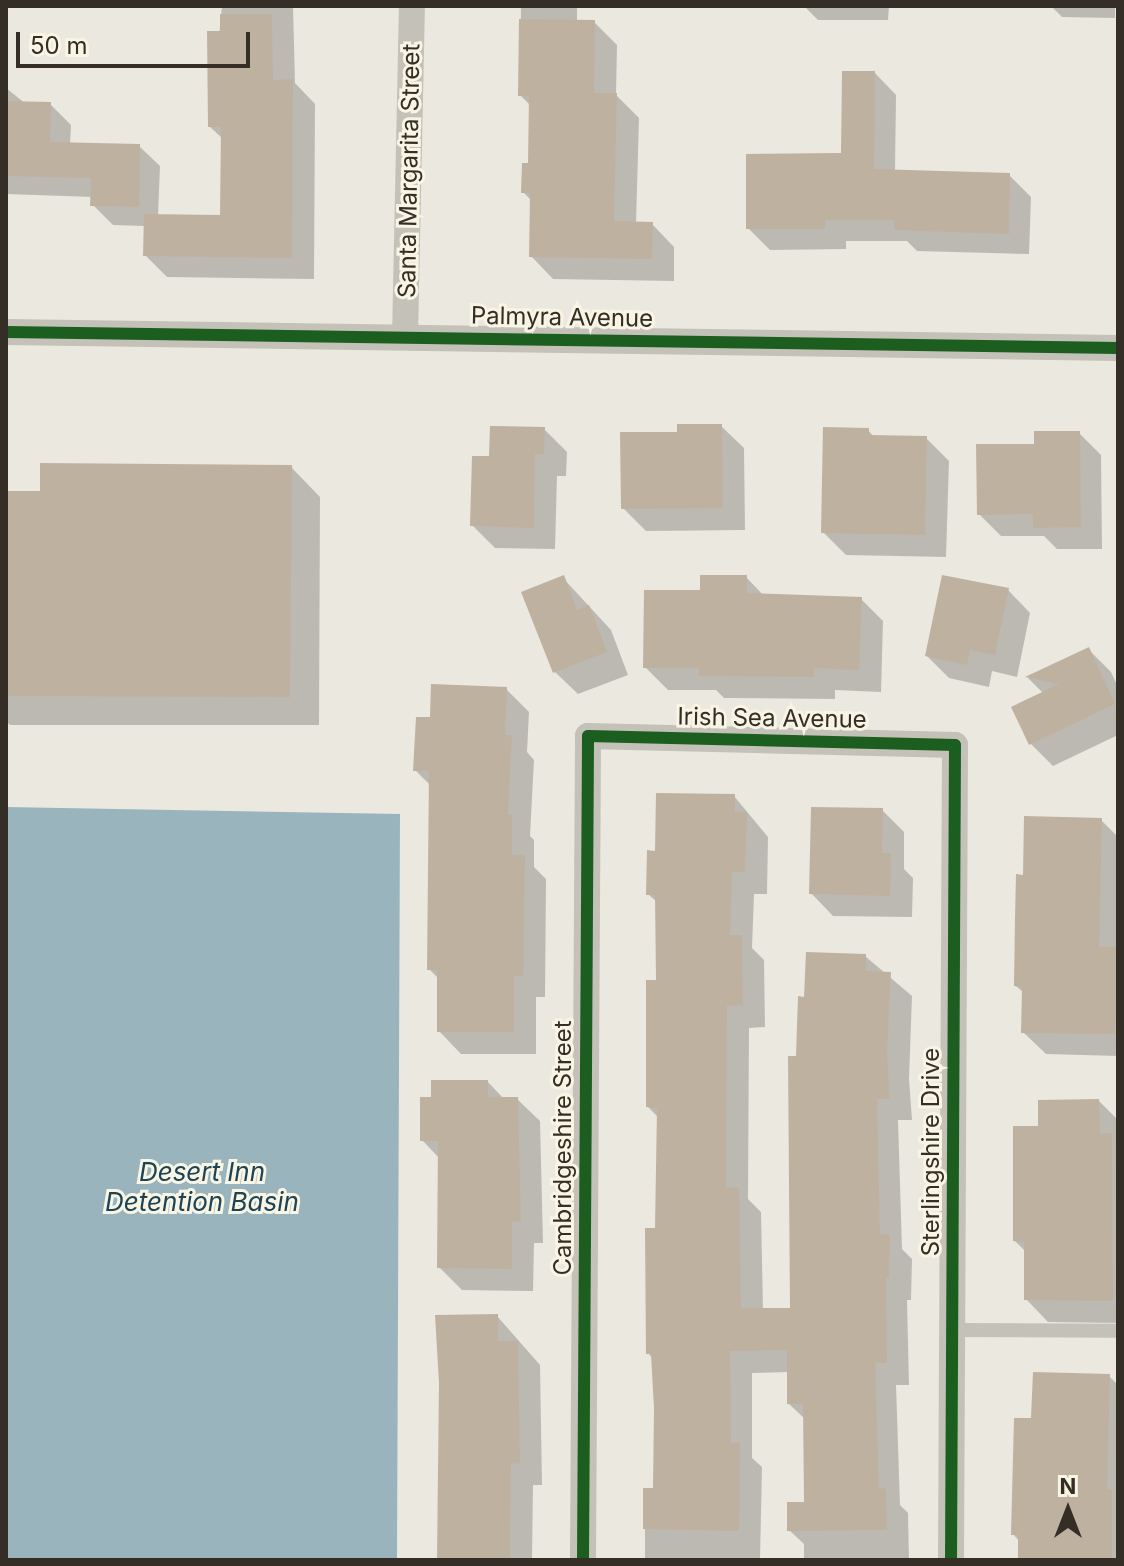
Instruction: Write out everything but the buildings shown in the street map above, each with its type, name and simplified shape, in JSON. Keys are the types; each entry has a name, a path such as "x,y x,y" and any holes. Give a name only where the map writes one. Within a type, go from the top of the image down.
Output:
{"street":[{"name":"Santa Margarita Street","path":"405,337 412,6"},
{"name":"Palmyra Avenue","path":"6,332 1118,348"},
{"name":"Irish Sea Avenue","path":"588,736 955,745"},
{"name":"Cambridgeshire Street","path":"583,1560 588,736"},
{"name":"Sterlingshire Drive","path":"951,1560 955,745"}],"lane":[{"path":"952,1330 1118,1331"}],"water":[{"name":"Desert Inn Detention Basin","path":"6,807 400,814 397,1560 6,1560"}],"cycle path":[{"path":"6,332 1118,348"},
{"path":"583,1560 588,736 955,745 951,1560"}]}
